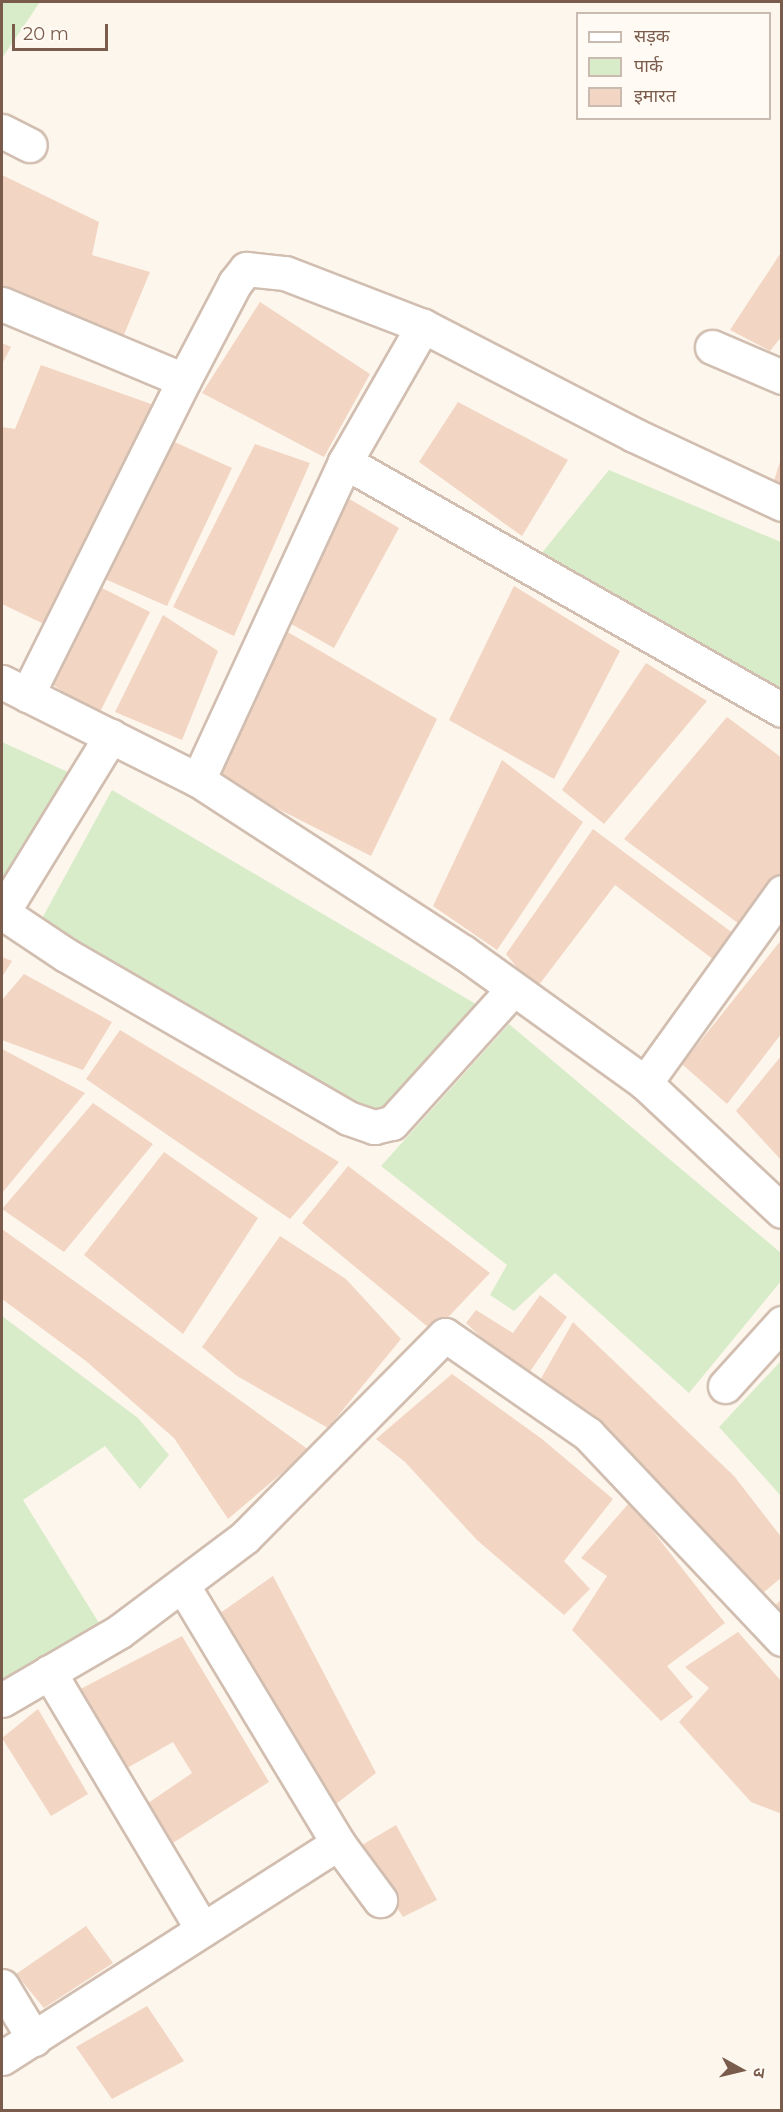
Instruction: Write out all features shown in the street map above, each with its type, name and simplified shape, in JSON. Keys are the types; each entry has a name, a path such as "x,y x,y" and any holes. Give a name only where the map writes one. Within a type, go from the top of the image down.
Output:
{"street":[{"path":"782,504 634,435 423,326 285,273 246,269 235,283 14,688 198,780 463,952 645,1083 782,1211"},
{"path":"2,304 184,380"},
{"path":"198,780 345,462 423,326"},
{"path":"712,347 777,365"},
{"path":"345,462 782,710"},
{"path":"111,736 2,913 66,955 348,1118 374,1127 392,1123 513,989"},
{"path":"645,1083 782,892"},
{"path":"725,1386 782,1323"},
{"path":"2,1700 120,1630 183,1586 245,1537 445,1335 588,1434 782,1639"},
{"path":"183,1586 338,1843 380,1900"},
{"path":"49,1672 203,1930"},
{"path":"2,2058 338,1843"},
{"path":"2,1986 34,2039"}],"green space":[{"path":"2,2 40,2 2,58"},
{"path":"609,470 781,542 781,693 541,554"},
{"path":"2,742 70,773 2,881"},
{"path":"112,790 486,1010 357,1139 27,946"},
{"path":"509,1024 781,1253 781,1281 689,1393 555,1273 514,1311 490,1295 507,1265 381,1166"},
{"path":"2,1316 138,1418 169,1455 140,1489 105,1446 23,1500 99,1623 2,1680"},
{"path":"781,1361 781,1496 719,1427"}],"building":[{"path":"2,175 99,222 92,255 150,272 118,349 2,298"},
{"path":"782,251 782,336 770,351 730,330"},
{"path":"260,302 370,374 324,457 202,393"},
{"path":"2,343 11,347 2,364"},
{"path":"41,365 154,405 44,624 2,604 2,427 15,429"},
{"path":"458,402 568,460 522,536 419,462"},
{"path":"168,439 232,468 167,606 98,576"},
{"path":"255,444 310,463 234,636 173,607"},
{"path":"782,459 782,497 770,493"},
{"path":"346,497 399,528 334,648 286,621"},
{"path":"96,585 150,612 98,716 49,682"},
{"path":"514,586 620,651 554,779 449,720"},
{"path":"163,615 218,651 182,740 115,712"},
{"path":"286,631 437,719 371,856 213,776"},
{"path":"646,663 707,701 604,824 562,790"},
{"path":"727,717 782,758 782,873 742,926 624,839"},
{"path":"502,760 583,822 497,950 433,906"},
{"path":"593,829 734,934 718,963 615,885 535,990 506,954"},
{"path":"782,939 782,1033 727,1104 682,1064"},
{"path":"2,957 12,961 2,977"},
{"path":"24,974 112,1022 83,1070 2,1040 2,1000"},
{"path":"120,1030 339,1162 290,1219 86,1079"},
{"path":"2,1049 85,1093 2,1193"},
{"path":"782,1055 782,1161 736,1111"},
{"path":"93,1103 153,1144 64,1252 2,1209"},
{"path":"164,1152 258,1218 183,1334 84,1255"},
{"path":"348,1166 490,1273 434,1332 302,1223"},
{"path":"2,1229 309,1450 228,1519 174,1438 86,1361 2,1299"},
{"path":"280,1236 346,1279 401,1339 328,1428 237,1376 202,1347"},
{"path":"540,1295 567,1317 525,1379 466,1323 476,1310 513,1333"},
{"path":"573,1322 734,1476 782,1538 782,1577 758,1597 535,1389"},
{"path":"452,1374 542,1439 613,1499 564,1561 590,1589 564,1615 477,1540 405,1462 376,1439"},
{"path":"630,1502 725,1623 667,1666 693,1697 661,1721 572,1630 607,1576 581,1558"},
{"path":"273,1576 376,1773 327,1811 216,1616"},
{"path":"782,1599 782,1631 765,1614"},
{"path":"738,1632 782,1682 782,1814 751,1802 679,1722 709,1688 685,1667"},
{"path":"182,1636 269,1782 165,1848 135,1812 192,1773 173,1742 113,1776 69,1695"},
{"path":"38,1709 88,1794 51,1816 2,1738"},
{"path":"396,1825 437,1900 403,1917 357,1848"},
{"path":"86,1926 113,1963 44,2008 16,1974"},
{"path":"147,2006 184,2061 112,2099 76,2047"}]}
